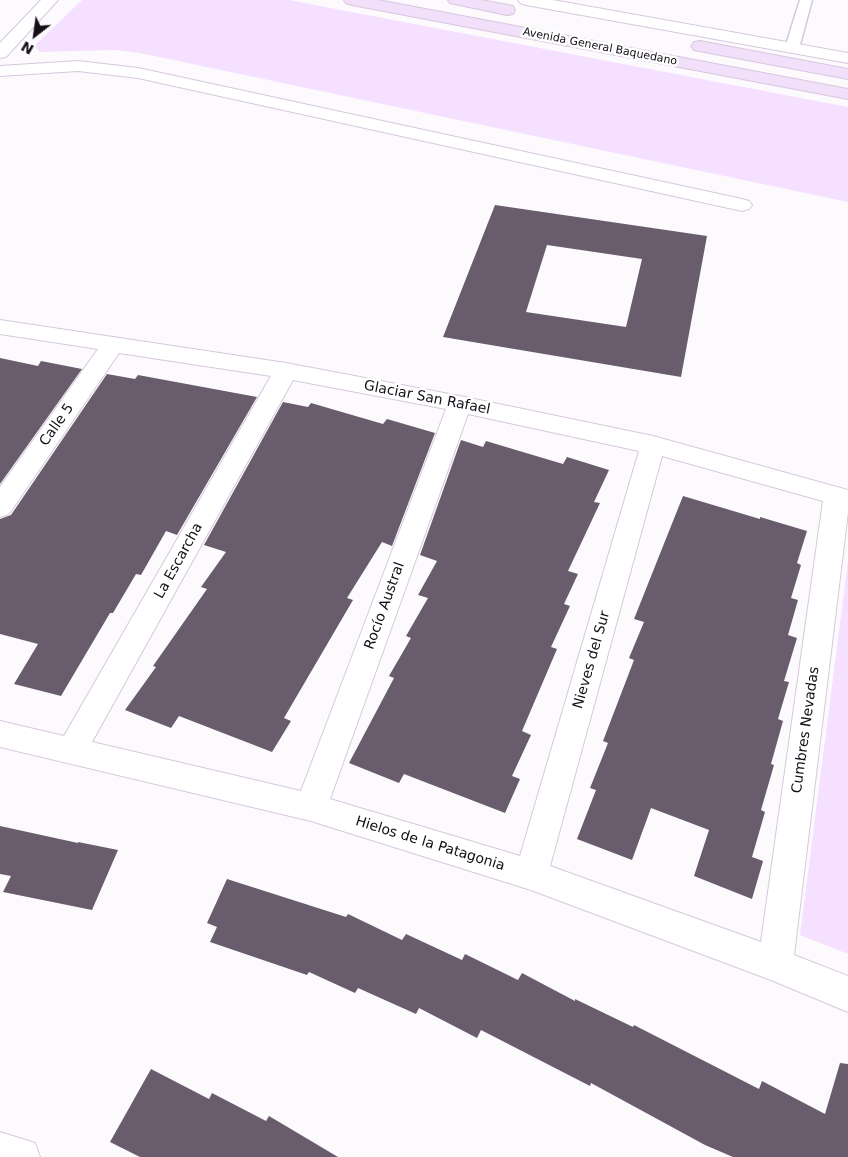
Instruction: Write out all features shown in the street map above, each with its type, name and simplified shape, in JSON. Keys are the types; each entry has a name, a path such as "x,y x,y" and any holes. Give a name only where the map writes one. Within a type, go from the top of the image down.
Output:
{"main road":[{"name":"Avenida General Baquedano","path":"352,0 848,94"},
{"name":"Avenida General Baquedano","path":"456,0 848,74"}],"street":[{"path":"0,53 50,0"},
{"path":"526,0 848,58"},
{"path":"0,71 78,66 138,73 742,205"},
{"name":"Glaciar San Rafael","path":"0,326 286,371 460,404 653,445 843,498"},
{"name":"Calle 5","path":"0,507 114,343"},
{"name":"La Escarcha","path":"72,750 286,371"},
{"name":"Rocío Austral","path":"310,808 460,404"},
{"name":"Nieves del Sur","path":"531,875 653,445"},
{"name":"Cumbres Nevadas","path":"776,964 843,498"},
{"name":"Hielos de la Patagonia","path":"0,734 310,808 531,875 776,964 848,994"},
{"path":"0,1151 21,1157"}],"lane":[{"path":"792,48 806,0"}],"shaded area":[{"path":"82,0 289,0 848,107 848,202 140,53 116,50 40,52 34,46"},
{"path":"848,561 848,954 800,935"}],"building":[{"path":"495,205 707,236 681,377 443,337","holes":["547,245 642,259 626,327 526,312"]},
{"path":"0,358 38,366 41,361 82,369 0,484"},
{"path":"107,374 135,379 138,375 257,397 177,535 166,531 141,575 136,574 113,613 110,613 61,696 14,684 38,644 0,634 0,519 11,515"},
{"path":"283,402 308,407 311,403 383,424 387,419 435,433 392,546 382,542 347,598 353,600 284,718 291,721 272,752 179,716 171,728 125,710 156,667 153,666 207,589 201,587 226,552 204,545"},
{"path":"461,440 483,447 486,441 563,464 567,457 609,470 594,502 600,503 568,571 578,574 564,604 570,606 551,647 557,649 522,731 531,735 512,776 520,779 505,813 404,774 399,783 349,763 394,678 389,676 411,638 406,636 428,598 418,595 437,561 420,555"},
{"path":"683,496 807,531 797,563 801,565 791,598 798,600 788,635 797,638 784,681 789,682 778,719 783,721 771,764 774,765 761,810 765,812 752,857 763,861 752,899 694,876 709,830 651,808 632,860 577,839 596,790 590,788 608,743 603,741 634,660 629,658 644,622 634,619"},
{"path":"0,826 118,850 92,910 3,892 11,876 0,874"},
{"path":"227,879 346,917 348,914 402,940 406,934 462,960 465,954 518,980 522,973 575,1001 575,999 633,1027 634,1025 759,1089 762,1081 825,1114 840,1063 848,1064 848,1157 733,1157 705,1145 591,1083 590,1086 481,1030 477,1038 419,1008 416,1014 358,988 355,993 309,972 307,975 210,942 217,927 207,923"},
{"path":"151,1069 209,1099 212,1093 266,1121 269,1116 338,1157 140,1157 110,1142"}]}
